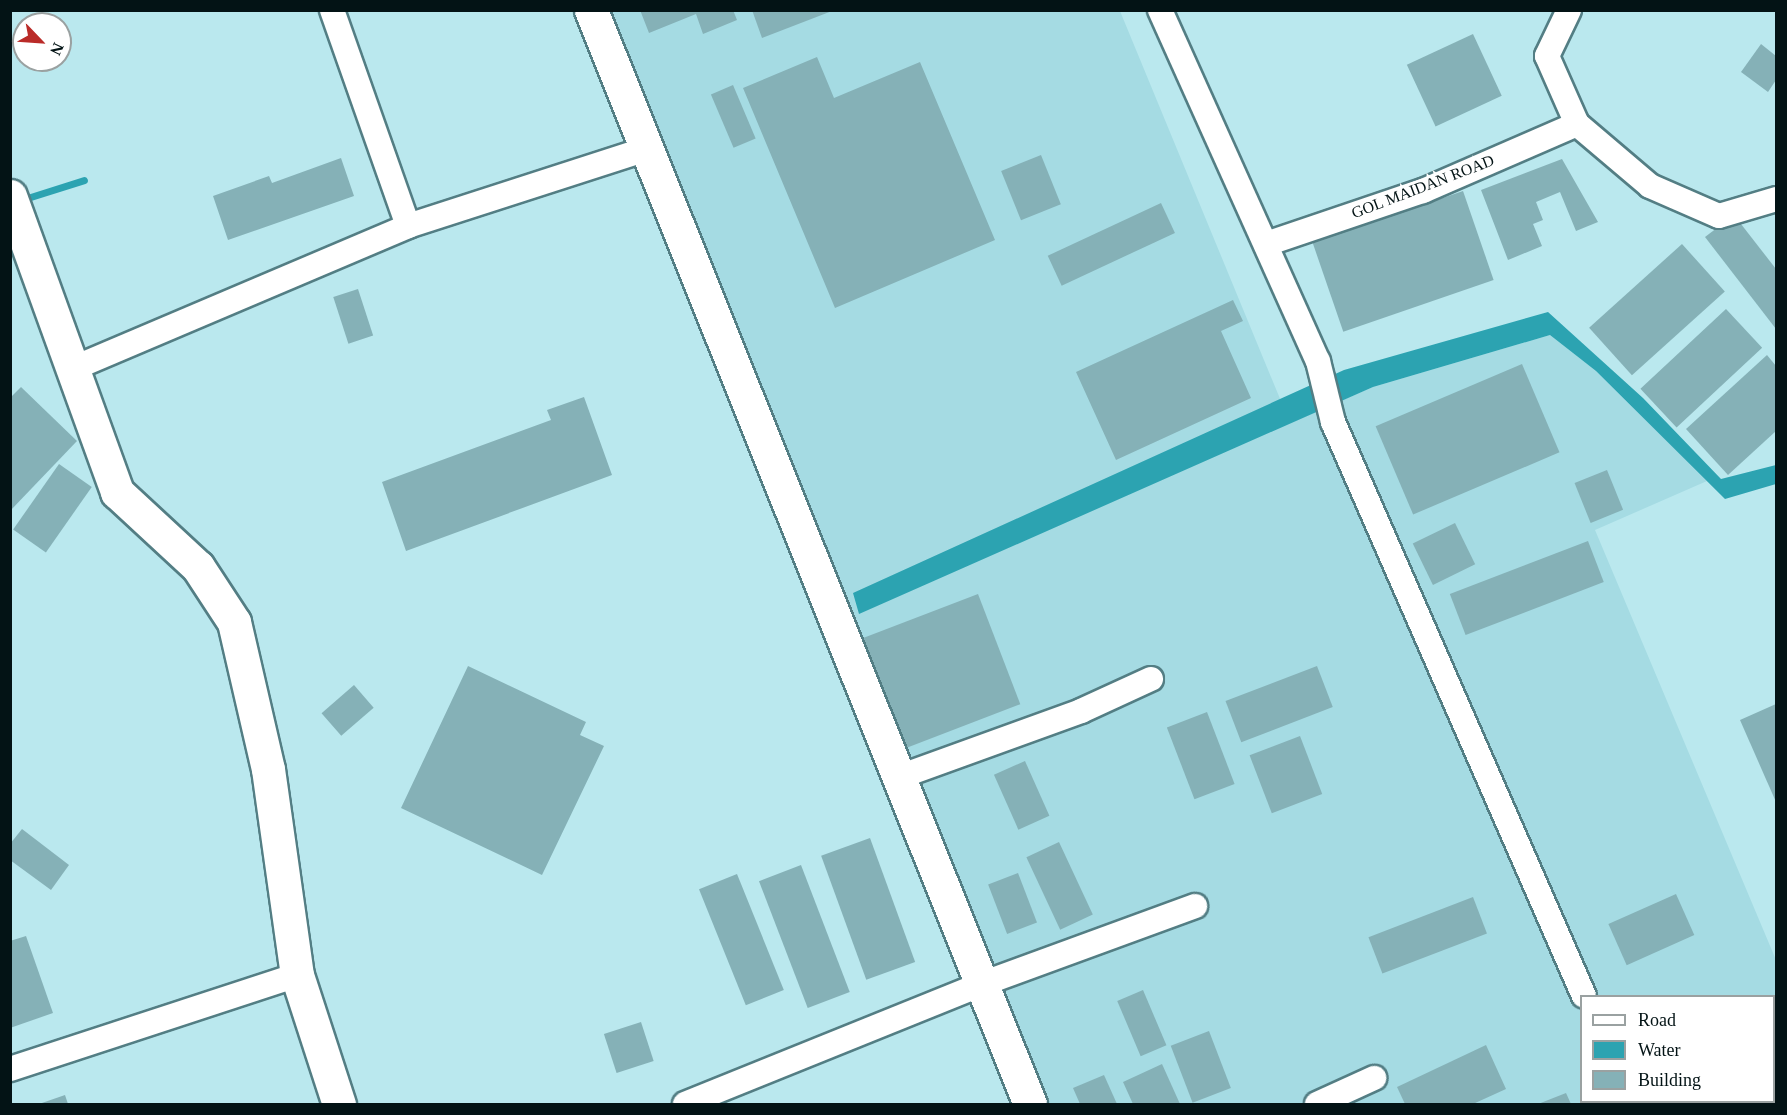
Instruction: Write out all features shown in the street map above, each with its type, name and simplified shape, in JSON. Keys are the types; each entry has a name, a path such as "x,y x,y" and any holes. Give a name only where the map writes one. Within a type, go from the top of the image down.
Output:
{"street":[{"path":"332,10 408,226"},
{"path":"591,10 1030,1104"},
{"path":"1160,10 1318,361 1333,422 1584,995"},
{"path":"1569,10 1547,56 1577,124 1650,186 1719,216 1776,199"},
{"name":"GOL MAIDAN ROAD","path":"1266,244 1423,190 1577,124"},
{"path":"74,369 408,226 646,149"},
{"path":"15,204 117,492 198,567 234,622 268,769 297,975 339,1104"},
{"path":"899,777 1081,711 1151,680"},
{"path":"685,1104 982,984 1195,906"},
{"path":"10,1069 297,975"},
{"path":"1317,1104 1374,1078"}],"shaded area":[{"path":"605,11 1120,11 1290,423 1373,387 1550,335 1596,371 1707,481 1595,530 1776,960 1776,1104 1037,1104"}],"water":[{"path":"1548,312 1643,398 1721,479 1776,465 1776,484 1725,499 1596,371 1550,335 1373,387 859,614 853,593 1344,370"}],"building":[{"path":"640,10 733,10 737,20 703,34 696,14 649,33"},
{"path":"752,10 832,10 832,11 762,38"},
{"path":"1473,34 1502,96 1436,126 1407,65"},
{"path":"1761,44 1776,56 1776,80 1768,92 1741,72"},
{"path":"817,57 834,98 920,62 995,240 835,308 743,88"},
{"path":"733,85 756,138 734,148 711,94"},
{"path":"1041,155 1061,204 1021,220 1001,171"},
{"path":"341,158 354,196 228,240 213,196 269,176 272,183"},
{"path":"1562,159 1598,222 1576,231 1560,192 1536,202 1543,220 1533,224 1542,246 1508,260 1481,190"},
{"path":"1463,191 1494,280 1343,332 1313,243"},
{"path":"1161,203 1175,233 1062,286 1048,256"},
{"path":"1734,215 1776,269 1776,329 1705,237"},
{"path":"1682,244 1725,292 1632,375 1589,328"},
{"path":"358,289 373,336 348,344 333,297"},
{"path":"1233,300 1243,321 1221,331 1251,398 1116,460 1076,372"},
{"path":"1726,309 1762,348 1677,428 1640,389"},
{"path":"1767,355 1776,366 1776,431 1728,475 1686,429"},
{"path":"1522,364 1560,452 1413,514 1376,426"},
{"path":"21,387 77,441 10,511 10,398"},
{"path":"584,397 612,475 406,551 382,482 551,420 547,410"},
{"path":"59,464 92,487 46,552 13,530"},
{"path":"1607,470 1623,510 1591,523 1575,483"},
{"path":"1455,523 1475,564 1433,585 1413,544"},
{"path":"1588,541 1604,582 1466,635 1450,594"},
{"path":"978,594 1020,704 905,748 863,638"},
{"path":"468,666 586,722 580,735 604,746 542,875 401,808"},
{"path":"1317,666 1333,707 1241,742 1226,701"},
{"path":"354,685 374,708 341,736 322,713"},
{"path":"1776,704 1776,802 1740,720"},
{"path":"1207,712 1235,784 1194,799 1167,727"},
{"path":"1300,736 1322,794 1272,813 1250,755"},
{"path":"1025,761 1049,816 1018,830 994,775"},
{"path":"22,829 69,865 51,890 10,860 10,844"},
{"path":"870,838 915,962 866,980 821,856"},
{"path":"1059,842 1093,915 1060,930 1026,857"},
{"path":"801,865 850,992 808,1008 759,881"},
{"path":"1018,873 1037,922 1007,934 988,884"},
{"path":"737,874 784,990 746,1005 699,889"},
{"path":"1676,894 1694,935 1627,965 1608,924"},
{"path":"1473,897 1487,933 1382,974 1368,937"},
{"path":"26,936 53,1013 10,1028 10,941"},
{"path":"1143,990 1166,1045 1141,1056 1117,1001"},
{"path":"641,1022 654,1061 617,1073 604,1034"},
{"path":"1209,1031 1231,1088 1193,1103 1171,1046"},
{"path":"1486,1045 1506,1089 1473,1104 1405,1104 1397,1087"},
{"path":"1162,1064 1180,1104 1133,1104 1123,1082"},
{"path":"1104,1075 1117,1104 1080,1104 1073,1088"},
{"path":"1566,1093 1571,1104 1538,1104"},
{"path":"65,1095 68,1104 39,1104"}],"waterway":[{"path":"21,200 84,180"}]}
